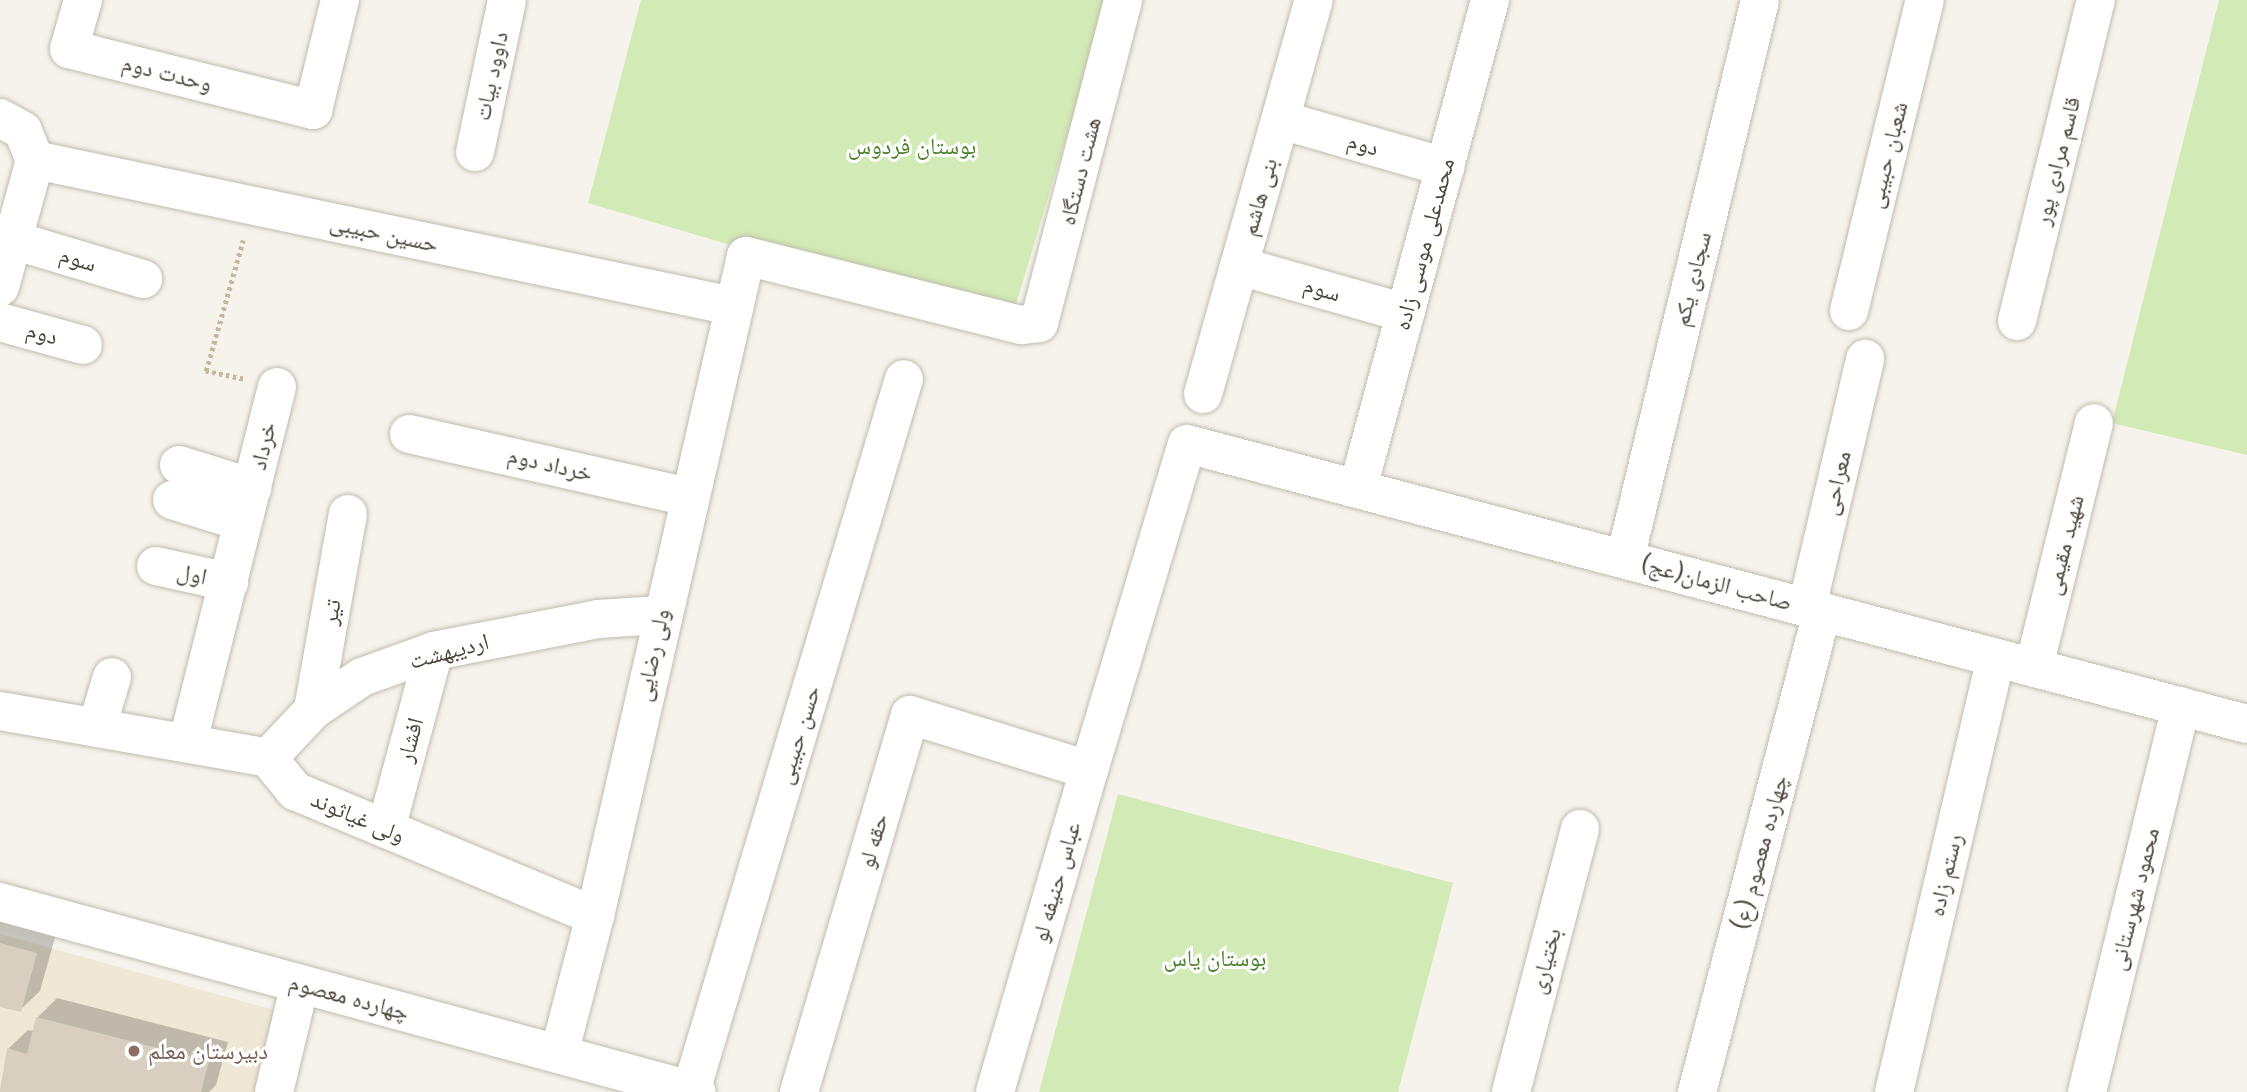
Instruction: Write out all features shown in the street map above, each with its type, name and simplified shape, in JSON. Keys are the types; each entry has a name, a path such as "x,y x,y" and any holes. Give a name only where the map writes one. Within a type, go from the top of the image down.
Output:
{"street":[{"name":"وحدت دوم","path":"83,0 69,49 313,110 341,0"},
{"name":"داوود بیات","path":"475,152 507,0"},
{"name":"هشت دستگاه","path":"746,256 1021,325 1042,320 1123,0"},
{"name":"بنی هاشم","path":"1203,394 1314,0"},
{"name":"محمدعلی موسی زاده","path":"1358,488 1490,0"},
{"name":"سجادی یکم","path":"1625,559 1759,0"},
{"name":"شعبان حبیبی","path":"1849,310 1925,0"},
{"name":"قاسم مرادی پور","path":"2017,321 2096,0"},
{"path":"0,118 23,131 35,160 0,287"},
{"name":"دوم","path":"1280,120 1445,167"},
{"name":"حسین حبیبی","path":"35,160 732,306"},
{"name":"سوم","path":"13,240 143,279"},
{"name":"ولی رضایی","path":"559,1054 595,916 661,615 732,306 746,256"},
{"name":"سوم","path":"1239,266 1405,313"},
{"name":"دوم","path":"0,322 83,345"},
{"name":"معراحی","path":"1814,609 1865,359"},
{"name":"حسن حبیبی","path":"694,1091 904,379"},
{"name":"خرداد","path":"188,741 276,387"},
{"name":"شهید مقیمی","path":"2034,667 2094,423"},
{"name":"خرداد دوم","path":"410,435 689,497"},
{"name":"صاحب الزمان(عج)","path":"1187,444 2247,724"},
{"name":"عباس حنیفه لو","path":"995,1092 1187,444"},
{"path":"176,482 248,505"},
{"name":"تیر","path":"313,710 348,514"},
{"name":"اول","path":"156,566 229,582"},
{"name":"چهارده معصوم (ع)","path":"1697,1092 1814,609"},
{"name":"اردیبهشت","path":"268,758 313,710 362,677 434,651 598,619 661,615"},
{"name":"افشار","path":"386,829 434,651"},
{"name":"رستم زاده","path":"1894,1092 1996,658"},
{"path":"97,727 112,677"},
{"name":"محمود شهرستانی","path":"2087,1092 2181,706"},
{"path":"0,712 188,741 268,758"},
{"name":"حقه لو","path":"799,1092 910,715 1089,770"},
{"name":"ولی غیاثوند","path":"268,758 295,791 595,916"},
{"name":"بختیاری","path":"1511,1092 1580,829"},
{"name":"چهارده معصوم","path":"0,902 694,1091"},
{"path":"274,1092 300,984"}],"path":[{"path":"253,205 206,371 276,387"}],"shaded area":[{"name":"دبیرستان معلم","path":"0,934 278,1011 258,1092 0,1092"}],"green space":[{"name":"بوستان فردوس","path":"641,0 1108,0 1009,327 588,203"},
{"path":"2219,0 2247,0 2247,455 2112,423"},
{"name":"بوستان یاس","path":"1118,794 1453,883 1398,1092 1039,1092"}],"building":[{"path":"0,943 37,953 21,1012 0,1007"},
{"path":"36,1017 209,1061 201,1092 0,1092 7,1048 27,1054"}],"place":[{"name":"دبیرستان معلم","path":"134,1051"}]}
